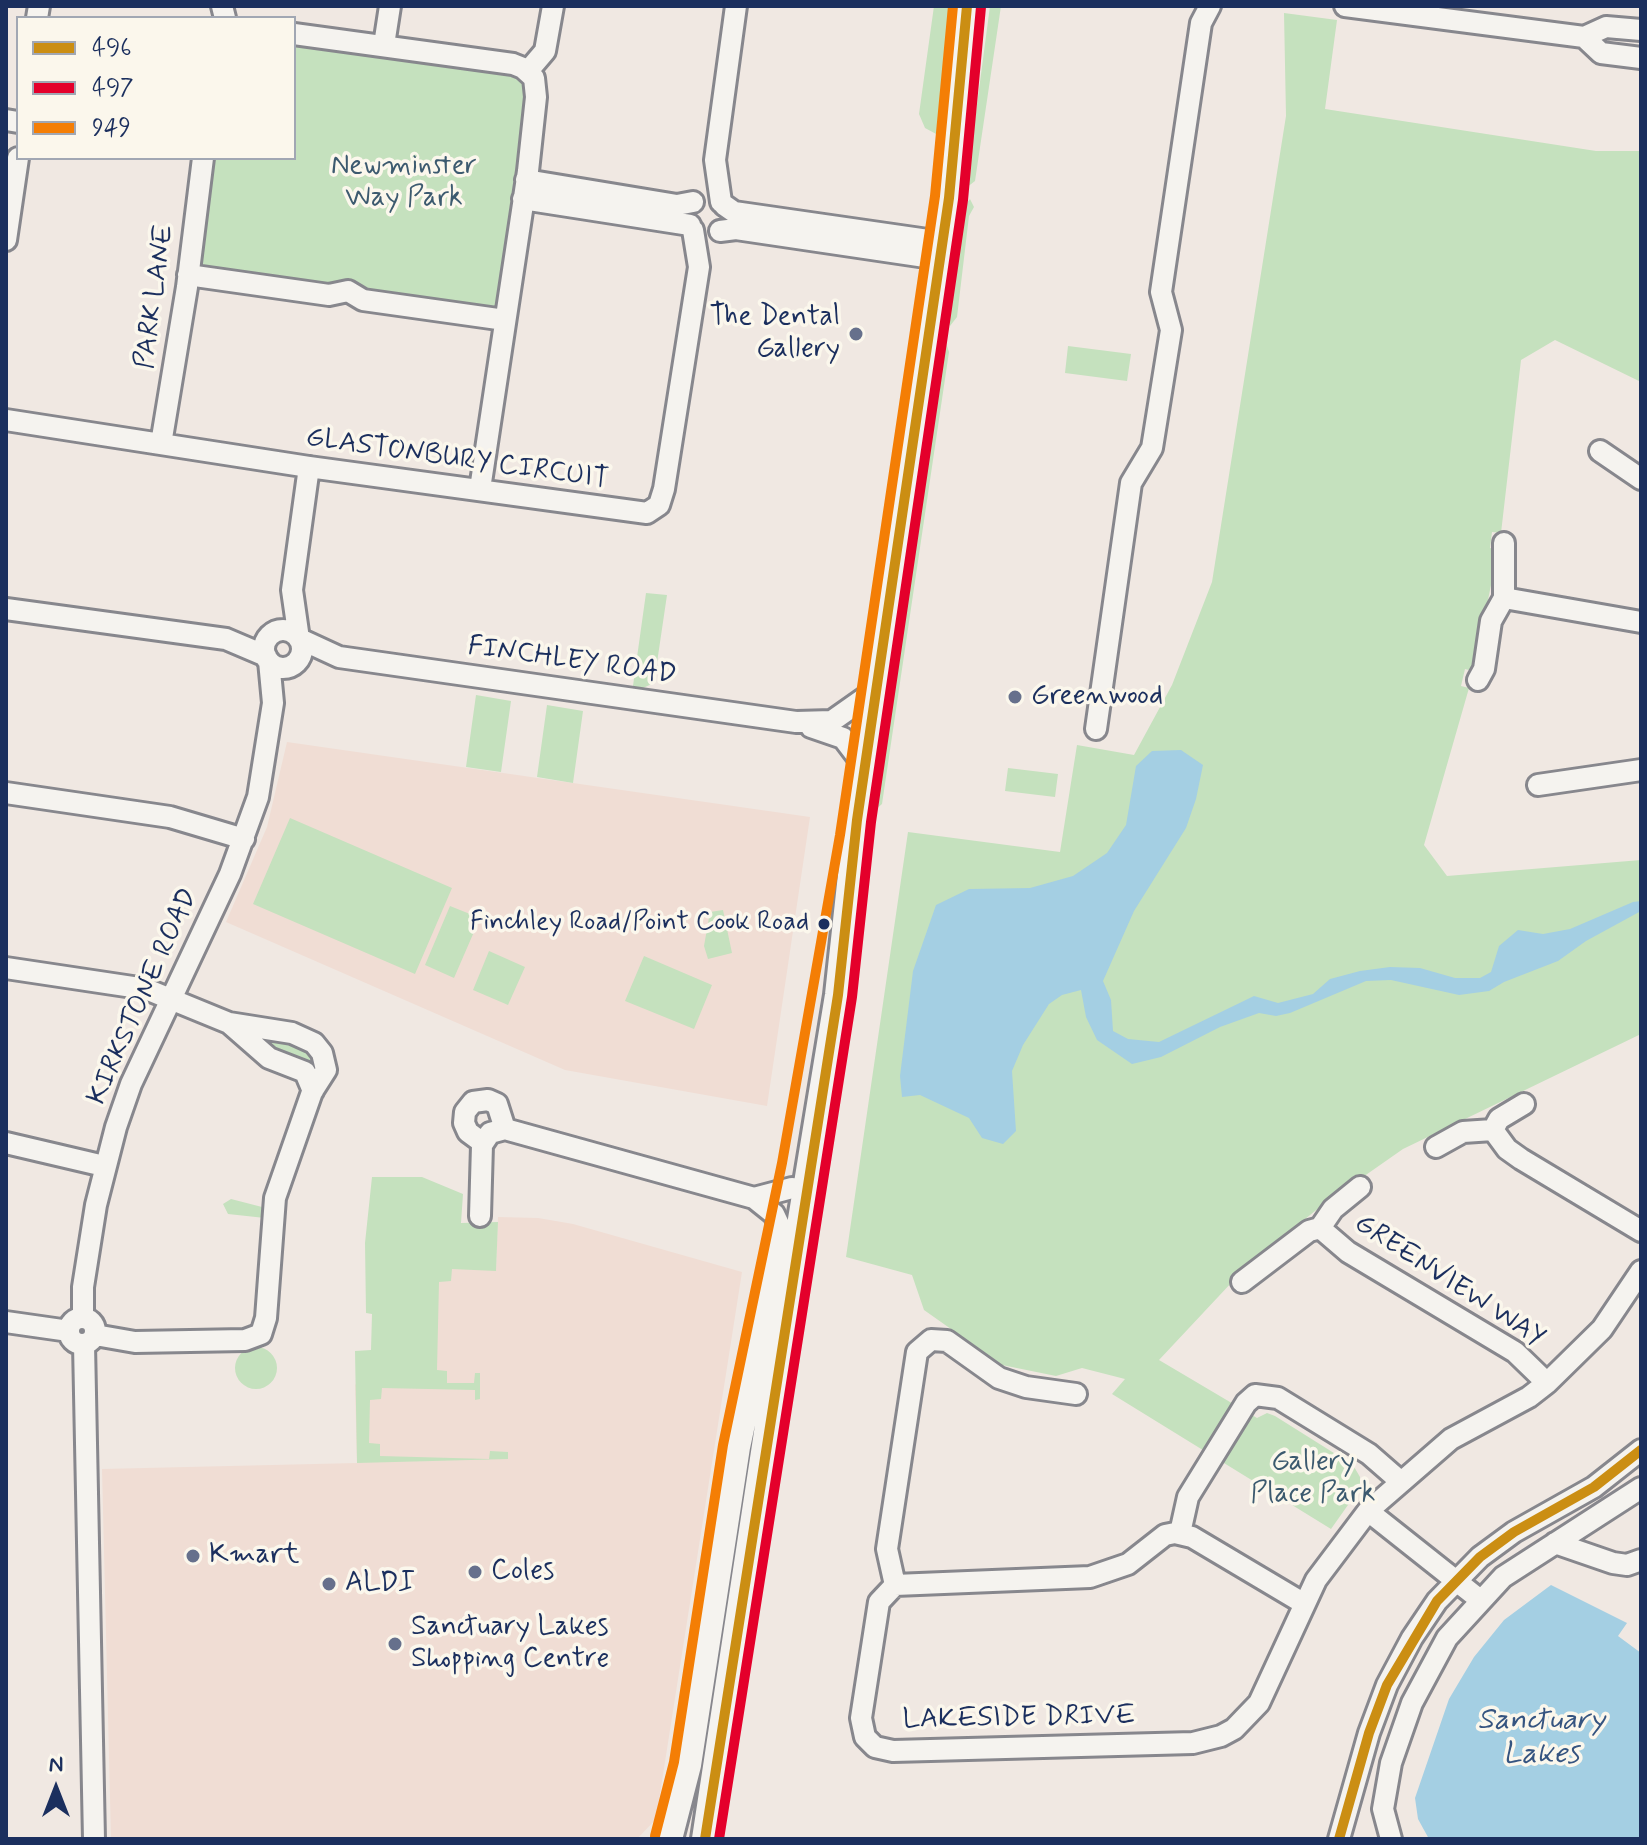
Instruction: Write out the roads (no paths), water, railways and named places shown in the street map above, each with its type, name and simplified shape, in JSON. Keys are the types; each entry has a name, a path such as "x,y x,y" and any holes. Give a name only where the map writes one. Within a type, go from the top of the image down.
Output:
{"main road":[{"path":"669,1839 688,1765 737,1447 767,1339 848,915 854,837 940,250 970,6"},
{"path":"705,1839 763,1456 767,1339 783,1233 818,1082"},
{"path":"707,1639 727,1627 746,1506 763,1456"}],"street":[{"path":"384,45 390,6"},
{"path":"528,71 545,51 553,6"},
{"path":"692,228 687,214 707,183 715,160 736,6"},
{"path":"1096,729 1131,483 1152,448 1171,330 1161,292 1201,23 1210,6"},
{"path":"1345,6 1584,37 1606,27 1641,30"},
{"path":"296,34 513,64 528,71 534,78 536,97 525,189 480,489"},
{"path":"1584,37 1601,53 1641,58"},
{"path":"6,240 18,160"},
{"name":"PARK LANE","path":"161,444 203,160"},
{"path":"715,160 727,218 719,231"},
{"path":"525,189 614,204 707,235 736,229 940,250"},
{"path":"614,204 677,205 709,196 734,212 940,250"},
{"name":"GLASTONBURY CIRCUIT","path":"6,420 309,467 480,489 636,514 647,513 659,505 663,495 699,267 692,228"},
{"name":"GLASTONBURY CIRCUIT","path":"699,267 719,231"},
{"path":"188,275 329,295 348,291 363,300 505,320"},
{"path":"1600,451 1641,479"},
{"path":"226,639 281,667 295,663 302,651 292,590 309,467"},
{"path":"1478,680 1484,669 1491,621 1504,598 1504,543"},
{"path":"268,658 265,645 292,590"},
{"path":"1504,598 1641,622"},
{"path":"6,609 226,639 284,630 299,639"},
{"name":"FINCHLEY ROAD","path":"299,639 339,657"},
{"name":"FINCHLEY ROAD","path":"295,663 339,657 796,722 832,721 876,690"},
{"name":"KIRKSTONE ROAD","path":"94,1839 83,1287 104,1166 131,1084 244,839 261,780 273,703 268,658"},
{"name":"KIRKSTONE ROAD","path":"273,703 295,663"},
{"name":"FINCHLEY ROAD","path":"796,722 843,738 865,767"},
{"path":"1538,785 1641,770"},
{"path":"6,793 170,817 244,839"},
{"path":"6,968 135,986 229,1023 271,1028 314,1043 322,1053 275,1198 266,1318 261,1334 245,1340 135,1342 6,1322"},
{"path":"229,1023 269,1058 313,1077"},
{"path":"483,1143 468,1132 464,1123 465,1112 473,1102 488,1100 497,1104 505,1129"},
{"path":"1493,1130 1499,1119 1524,1104"},
{"path":"480,1216 483,1143 490,1133 505,1129 754,1198 774,1214 783,1233"},
{"path":"1436,1147 1463,1132 1493,1130"},
{"path":"1493,1130 1507,1149 1521,1159 1641,1231"},
{"path":"6,1143 104,1166"},
{"name":"GREENVIEW WAY","path":"1242,1282 1309,1231 1320,1228 1333,1209 1360,1187"},
{"path":"754,1198 792,1188"},
{"name":"GREENVIEW WAY","path":"1320,1228 1348,1252 1515,1352 1547,1383"},
{"name":"LAKESIDE DRIVE","path":"895,1585 879,1602 861,1726 869,1743 893,1751 1193,1743 1221,1736 1244,1721 1259,1703 1303,1603 1332,1556 1368,1511 1451,1439 1529,1397 1547,1383 1602,1329 1641,1271"},
{"path":"1076,1394 1026,1387 999,1378 947,1341 923,1332 916,1358 887,1549 895,1585 1090,1577 1116,1569 1141,1556 1165,1535 1180,1533 1303,1603"},
{"path":"1180,1533 1188,1497 1246,1403 1255,1395 1278,1398 1369,1454 1400,1481"},
{"path":"1339,1839 1369,1733 1387,1685 1422,1622 1455,1581 1480,1557 1514,1532 1575,1499 1641,1450"},
{"path":"1391,1839 1384,1818 1384,1795 1402,1727 1433,1659 1479,1599 1529,1558 1608,1513 1641,1486 1622,1466"},
{"path":"1368,1511 1479,1599"},
{"path":"1514,1532 1529,1558"},
{"path":"1555,1543 1613,1563 1627,1565 1641,1560"}],"water":[{"path":"1181,750 1203,765 1196,799 1186,828 1134,911 1103,981 1111,1000 1113,1031 1128,1039 1159,1042 1254,996 1278,1003 1313,994 1330,979 1360,971 1390,967 1420,968 1455,978 1480,978 1491,972 1499,946 1518,930 1543,934 1570,929 1633,902 1641,901 1641,911 1586,941 1558,961 1489,991 1459,995 1391,980 1366,981 1290,1013 1276,1016 1259,1013 1220,1027 1161,1057 1132,1064 1097,1040 1086,1017 1081,990 1062,995 1049,1004 1023,1045 1012,1071 1016,1131 1003,1144 982,1138 969,1118 920,1095 902,1097 900,1076 913,971 936,905 969,889 1030,888 1073,876 1107,853 1126,825 1136,766 1152,751"},
{"name":"Sanctuary Lakes","path":"1551,1585 1627,1623 1618,1636 1641,1653 1641,1839 1429,1839 1418,1819 1415,1798 1449,1699 1474,1657 1504,1620"}],"place":[{"name":"The Dental Gallery","path":"856,334"},
{"name":"Greenwood","path":"1015,697"},
{"name":"Finchley Road/Point Cook Road","path":"824,924"},
{"name":"Kmart","path":"193,1556"},
{"name":"Coles","path":"475,1572"},
{"name":"ALDI","path":"329,1584"},
{"name":"Sanctuary Lakes Shopping Centre","path":"395,1644"}],"park label":[{"name":"Newminster Way Park","path":"404,183"},
{"name":"Gallery Place Park","path":"1313,1479"}]}
